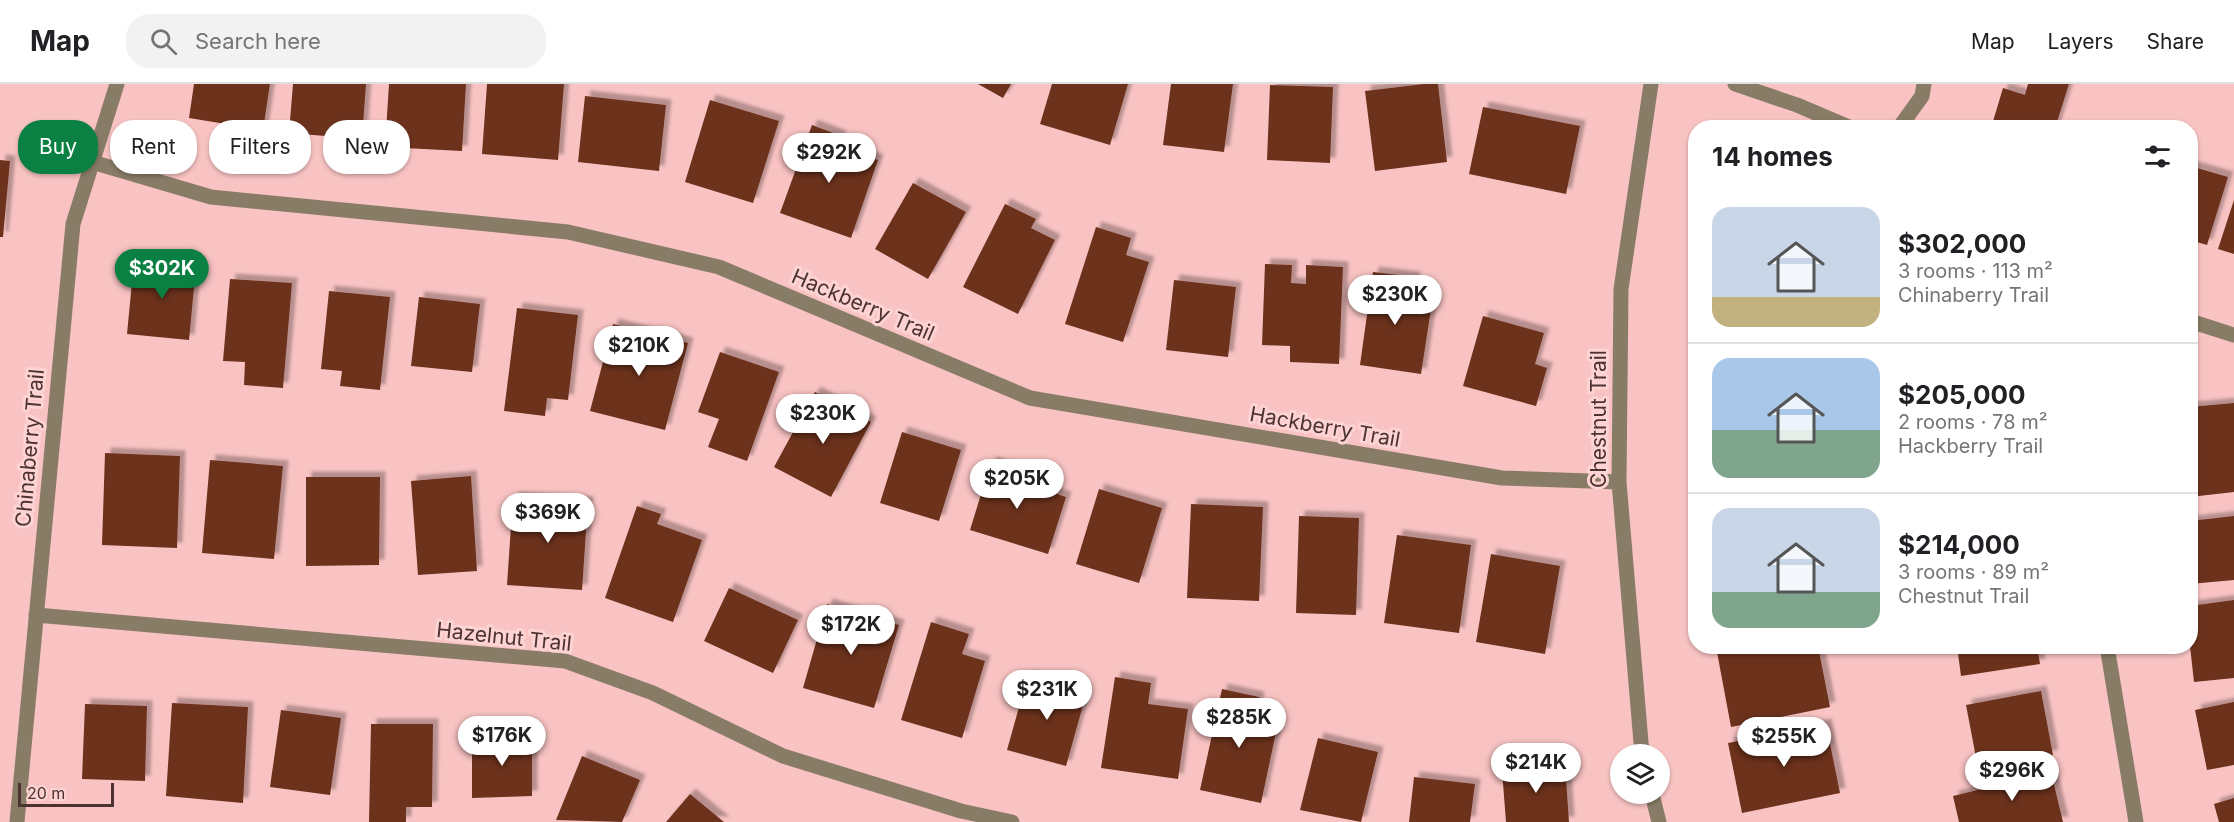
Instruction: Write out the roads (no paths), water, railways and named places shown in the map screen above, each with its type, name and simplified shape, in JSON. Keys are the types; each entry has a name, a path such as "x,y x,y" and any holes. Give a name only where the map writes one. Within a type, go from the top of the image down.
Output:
{"street":[{"name":"Chinaberry Trail","path":"98,143 117,84"},
{"name":"Chestnut Trail","path":"1641,744 1619,482 1621,289 1651,84"},
{"path":"1736,84 1832,120"},
{"path":"1905,120 1922,96 1924,84"},
{"name":"Hackberry Trail","path":"98,164 211,197 568,232 719,267 1030,398 1502,478 1619,482"},
{"name":"Chinaberry Trail","path":"17,822 73,224 88,174"},
{"path":"2198,324 2234,335"},
{"name":"Hazelnut Trail","path":"36,615 565,661 653,693 783,756 961,811 1012,822"},
{"path":"2109,654 2136,822"},
{"path":"1654,804 1659,822"}]}
